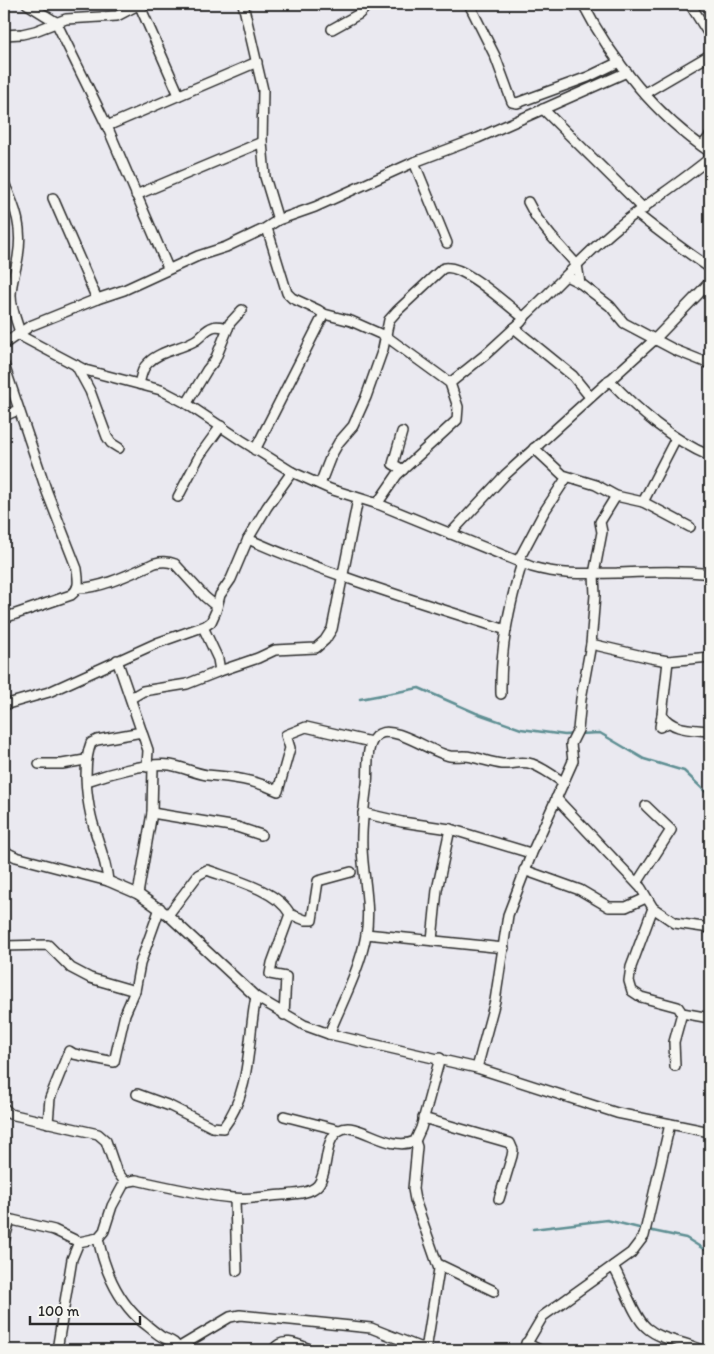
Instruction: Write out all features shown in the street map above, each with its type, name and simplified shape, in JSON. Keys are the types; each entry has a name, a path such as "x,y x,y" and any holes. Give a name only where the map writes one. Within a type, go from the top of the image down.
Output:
{"street":[{"path":"27,4 56,22 107,126 168,268"},
{"path":"4,35 32,32 66,19 117,16 139,4 179,95"},
{"path":"243,4 263,90 262,142 265,177 278,220"},
{"path":"332,29 359,14 369,4"},
{"path":"469,4 495,56 512,102 517,103 620,62"},
{"path":"583,4 620,62 645,93 678,126 706,149 710,136"},
{"path":"690,4 710,36"},
{"path":"645,93 710,55"},
{"path":"107,126 257,62"},
{"path":"4,344 19,333 96,299 124,290 168,268 226,247 267,228 278,220 332,199 414,162 478,138 627,72"},
{"path":"543,108 640,211 670,240 710,268"},
{"path":"136,195 262,142"},
{"path":"450,383 485,355 577,264 618,228 710,158"},
{"path":"414,162 447,243"},
{"path":"4,183 16,209 19,224 18,255 7,295 13,308 19,333 85,370 161,390 292,472 520,562 550,572 710,574"},
{"path":"52,198 96,299"},
{"path":"528,202 536,217 551,236 577,264 580,283"},
{"path":"267,228 287,293 292,298 324,314 351,320 387,337 450,383 458,407 457,420 403,470 388,486 377,504"},
{"path":"320,484 331,456 339,442 353,426 366,397 387,337 388,326 392,316 447,267 471,275 524,318"},
{"path":"566,276 580,283 598,299 610,306 624,323 695,359 710,364"},
{"path":"450,534 505,474 654,339 710,282"},
{"path":"186,404 215,360 230,322 242,310"},
{"path":"255,450 324,314"},
{"path":"139,384 142,372 155,357 190,344 212,327 228,328"},
{"path":"514,328 573,376 590,397"},
{"path":"4,365 47,492 77,569 79,580 78,588 71,595 4,618"},
{"path":"76,365 90,390 107,438 119,448"},
{"path":"609,380 635,407 676,438 693,449 710,456"},
{"path":"4,416 18,410"},
{"path":"178,497 200,455 221,426"},
{"path":"402,432 393,464 403,470"},
{"path":"643,502 676,438"},
{"path":"534,448 566,477 596,485 616,496 643,502 690,528"},
{"path":"4,705 48,692 117,660 157,643 203,627 211,622 220,595 231,579 248,539 267,507 292,472"},
{"path":"501,694 500,673 506,630 520,562 544,512 566,477"},
{"path":"478,1068 495,1001 508,916 524,870 573,761 572,744 578,730 581,699 591,644 596,595 594,574 602,532 600,522 616,496"},
{"path":"131,698 143,691 187,684 275,650 316,648 325,640 332,629 358,499"},
{"path":"248,539 295,560 386,592 506,630"},
{"path":"78,588 85,589 163,561 175,564 205,597 217,607"},
{"path":"203,627 218,659 220,671"},
{"path":"591,644 668,661 710,657"},
{"path":"117,660 148,750 150,766 152,813 138,894"},
{"path":"668,661 665,719 681,728 710,731"},
{"path":"87,781 150,766 169,765 196,773 264,784 278,791 290,748 286,736 306,727 371,742"},
{"path":"108,880 102,849 91,815 86,760 91,743 97,740 142,732"},
{"path":"329,1034 360,959 366,934 368,901 362,847 363,812 371,742 380,734 390,733 450,756 471,756 503,764 524,762 538,766 564,783"},
{"path":"39,764 62,764 86,760"},
{"path":"556,798 637,883 653,908 675,923 710,928"},
{"path":"637,883 671,830 646,806"},
{"path":"363,812 402,822 450,830 527,852 531,855"},
{"path":"152,813 237,827 261,835"},
{"path":"432,940 437,890 450,830"},
{"path":"4,851 16,856 108,880 138,894 160,908 256,997 304,1025 329,1034 478,1068 617,1113 710,1132"},
{"path":"168,915 198,876 207,870 239,881 277,899 290,914 306,920 312,920 318,881 350,872"},
{"path":"524,870 580,890 609,907 626,907 646,898"},
{"path":"48,1124 50,1098 69,1051 74,1054 114,1062 125,1014 135,991 140,964 160,908"},
{"path":"653,908 631,967 629,981 632,991 641,997 678,1008 682,1012 710,1018"},
{"path":"284,1015 286,978 270,974 272,963 290,914"},
{"path":"366,934 504,948"},
{"path":"4,946 48,945 71,968 90,978 135,991"},
{"path":"137,1094 170,1106 212,1127 223,1128 228,1121 246,1076 256,997"},
{"path":"675,1066 674,1042 682,1012"},
{"path":"284,1116 339,1130 351,1127 376,1138 397,1144 408,1144 415,1141 422,1128 423,1118 440,1058"},
{"path":"4,1108 10,1114 102,1136 106,1141 116,1170 125,1182"},
{"path":"423,1118 510,1143 512,1156 499,1199"},
{"path":"540,1350 524,1346 544,1316 631,1253 644,1236 670,1124"},
{"path":"4,1241 7,1219 54,1230 79,1242 98,1238 104,1231 119,1190 125,1182 136,1180 235,1199 300,1193 314,1189 320,1182 331,1140 339,1130"},
{"path":"98,1238 109,1274 123,1301 139,1319 162,1337 173,1341 178,1349 230,1317 240,1315 370,1328 423,1348 437,1288 438,1264 415,1200 413,1189 417,1147 415,1141"},
{"path":"235,1199 237,1271"},
{"path":"57,1350 72,1259 79,1242"},
{"path":"438,1264 494,1291"},
{"path":"613,1266 636,1312 647,1328 658,1335 702,1350"},
{"path":"273,1350 276,1346 289,1342 312,1350"}],"waterway":[{"path":"360,699 419,688 476,713 521,729 565,735 574,734"},
{"path":"579,734 600,733 644,759 684,771 710,796"},
{"path":"533,1229 607,1220 643,1229"},
{"path":"648,1230 686,1238 710,1253"}]}
